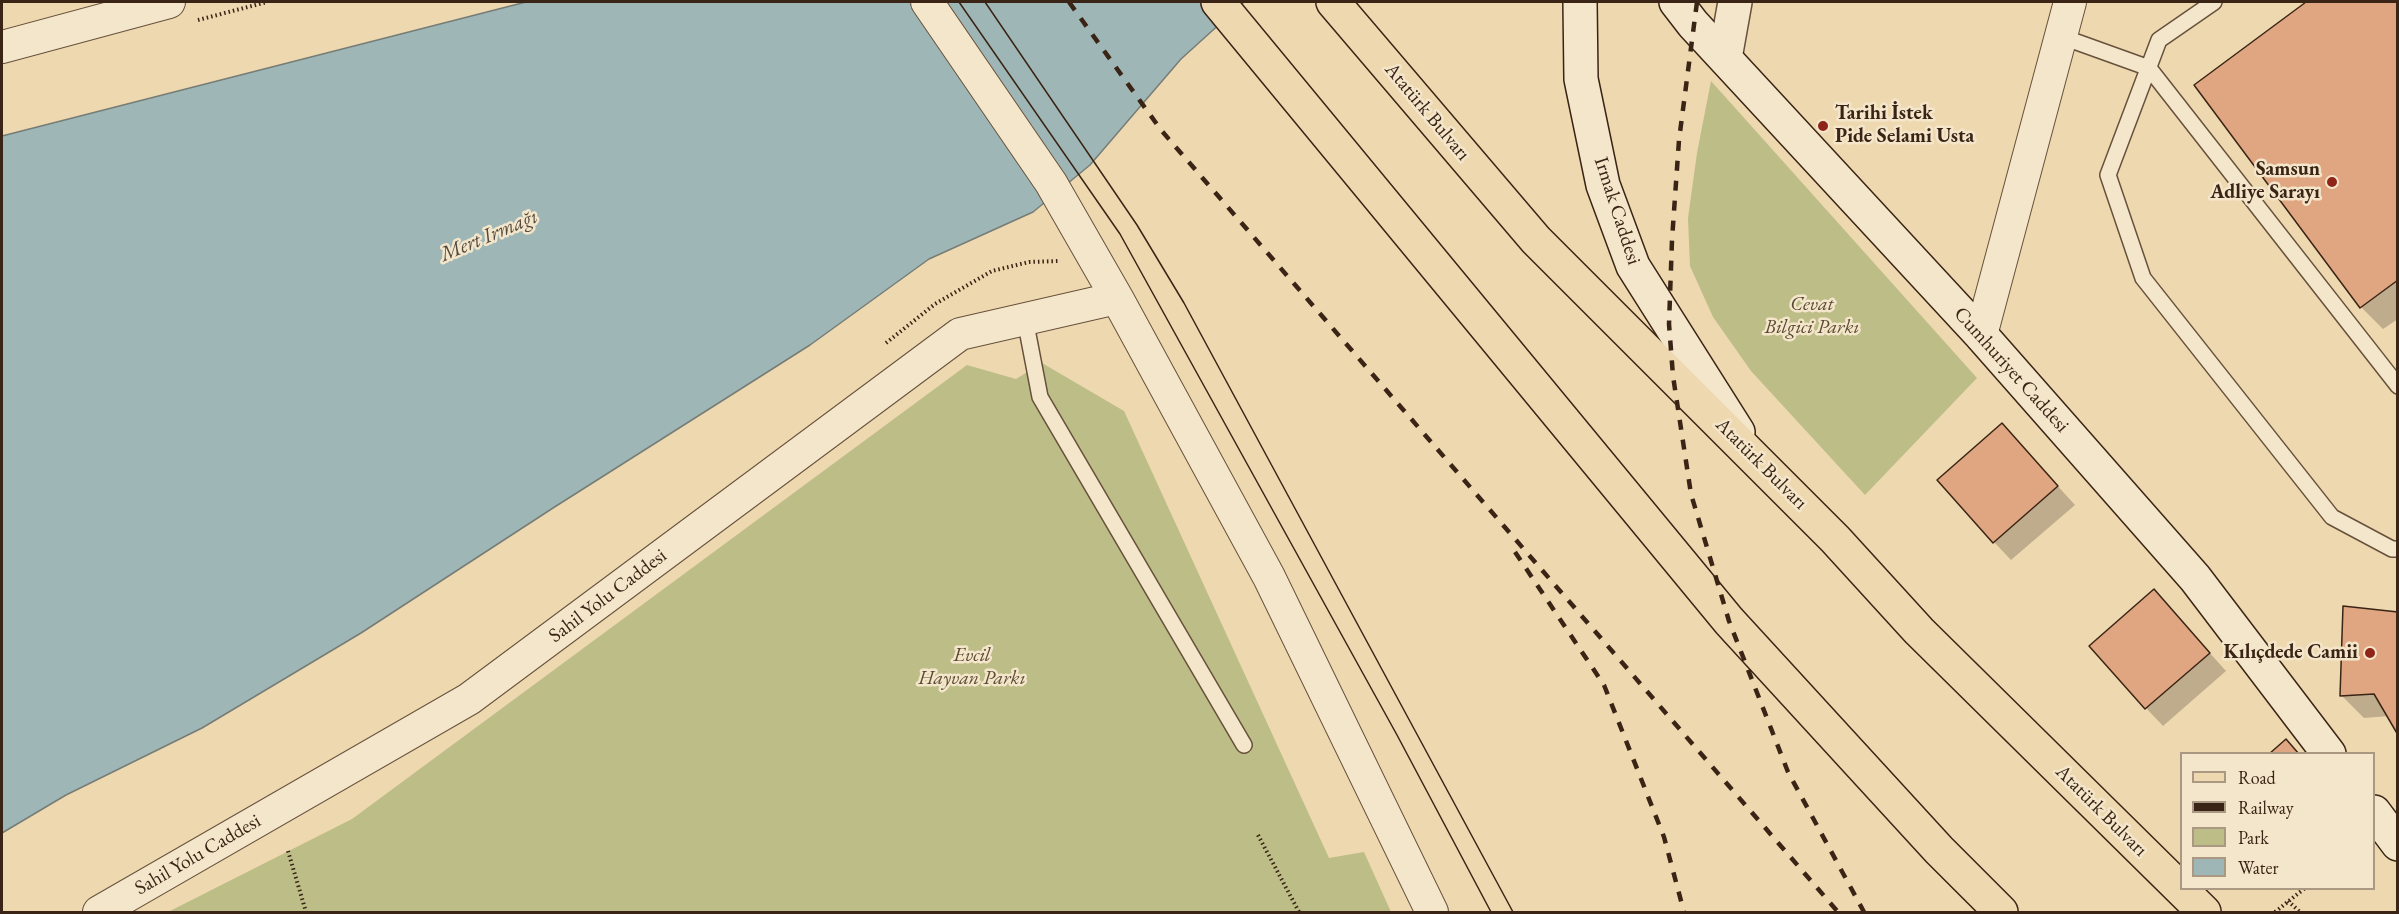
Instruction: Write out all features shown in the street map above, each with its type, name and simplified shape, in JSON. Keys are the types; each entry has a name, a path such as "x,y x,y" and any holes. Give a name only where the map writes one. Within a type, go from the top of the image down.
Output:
{"main road":[{"path":"1218,2 1730,621 1939,850 2001,912"},
{"name":"Atatürk Bulvarı","path":"1333,2 1536,240 1835,539 1919,631 2180,888"},
{"name":"Irmak Caddesi","path":"1580,2 1583,90 1604,185 1633,266 1756,460"},
{"name":"Cumhuriyet Caddesi","path":"1676,2 1693,24 1981,335 2195,578 2328,752"},
{"path":"1725,58 1735,2"},
{"path":"2375,815 2397,844"},
{"name":"Atatürk Bulvarı","path":"2182,890 2204,912"}],"street":[{"path":"2,47 169,2"},
{"path":"927,2 1051,183 1082,234 1269,578 1432,912"},
{"path":"1981,335 2070,2"},
{"name":"Sahil Yolu Caddesi","path":"99,912 469,699 960,334 1117,298"}],"lane":[{"path":"2214,2 2159,40 2108,175 2144,278 2332,517 2392,549 2397,549"},
{"path":"2060,36 2149,68 2397,386"},
{"path":"1025,319 1040,397 1245,746"}],"path":[{"path":"879,348 935,304 992,271 1029,262 1064,261"},
{"path":"1258,835 1299,912"},
{"path":"288,851 306,912"},
{"path":"2275,912 2303,890"},
{"path":"2288,902 2300,912"}],"green space":[{"name":"Cevat Bilgici Parkı","path":"1711,81 1977,378 1865,495 1751,371 1713,317 1690,266 1688,218 1697,153"},
{"name":"Evcil Hayvan Parkı","path":"1042,363 1124,411 1329,858 1364,852 1391,912 168,912 352,819 967,365 1016,379"}],"water":[{"name":"Mert Irmağı","path":"526,2 1244,2 1181,59 1090,165 1033,212 929,259 810,345 361,633 202,728 66,795 2,833 2,136"}],"building":[{"name":"Samsun Adliye Sarayı","path":"2306,2 2398,2 2398,280 2360,308 2194,85"},
{"path":"2002,423 2058,486 1993,543 1937,480"},
{"path":"2154,589 2210,653 2145,709 2089,646"},
{"name":"Kılıçdede Camii","path":"2343,606 2398,612 2398,735 2374,694 2340,696"},
{"path":"2286,739 2297,752 2271,752"}],"tram line":[{"path":"959,2 1120,234 1397,735 1491,912"},
{"path":"985,2 1137,225 1184,303 1513,912"}],"railway":[{"path":"1069,2 1161,130 1838,912"},
{"path":"1697,2 1679,140 1669,324 1673,376 1691,494 1729,621 1788,772 1864,912"},
{"path":"1515,552 1604,685 1664,837 1684,912"}],"place":[{"name":"Tarihi İstek Pide Selami Usta","path":"1823,126"},
{"name":"Samsun Adliye Sarayı","path":"2332,182"},
{"name":"Kılıçdede Camii","path":"2370,653"}]}
